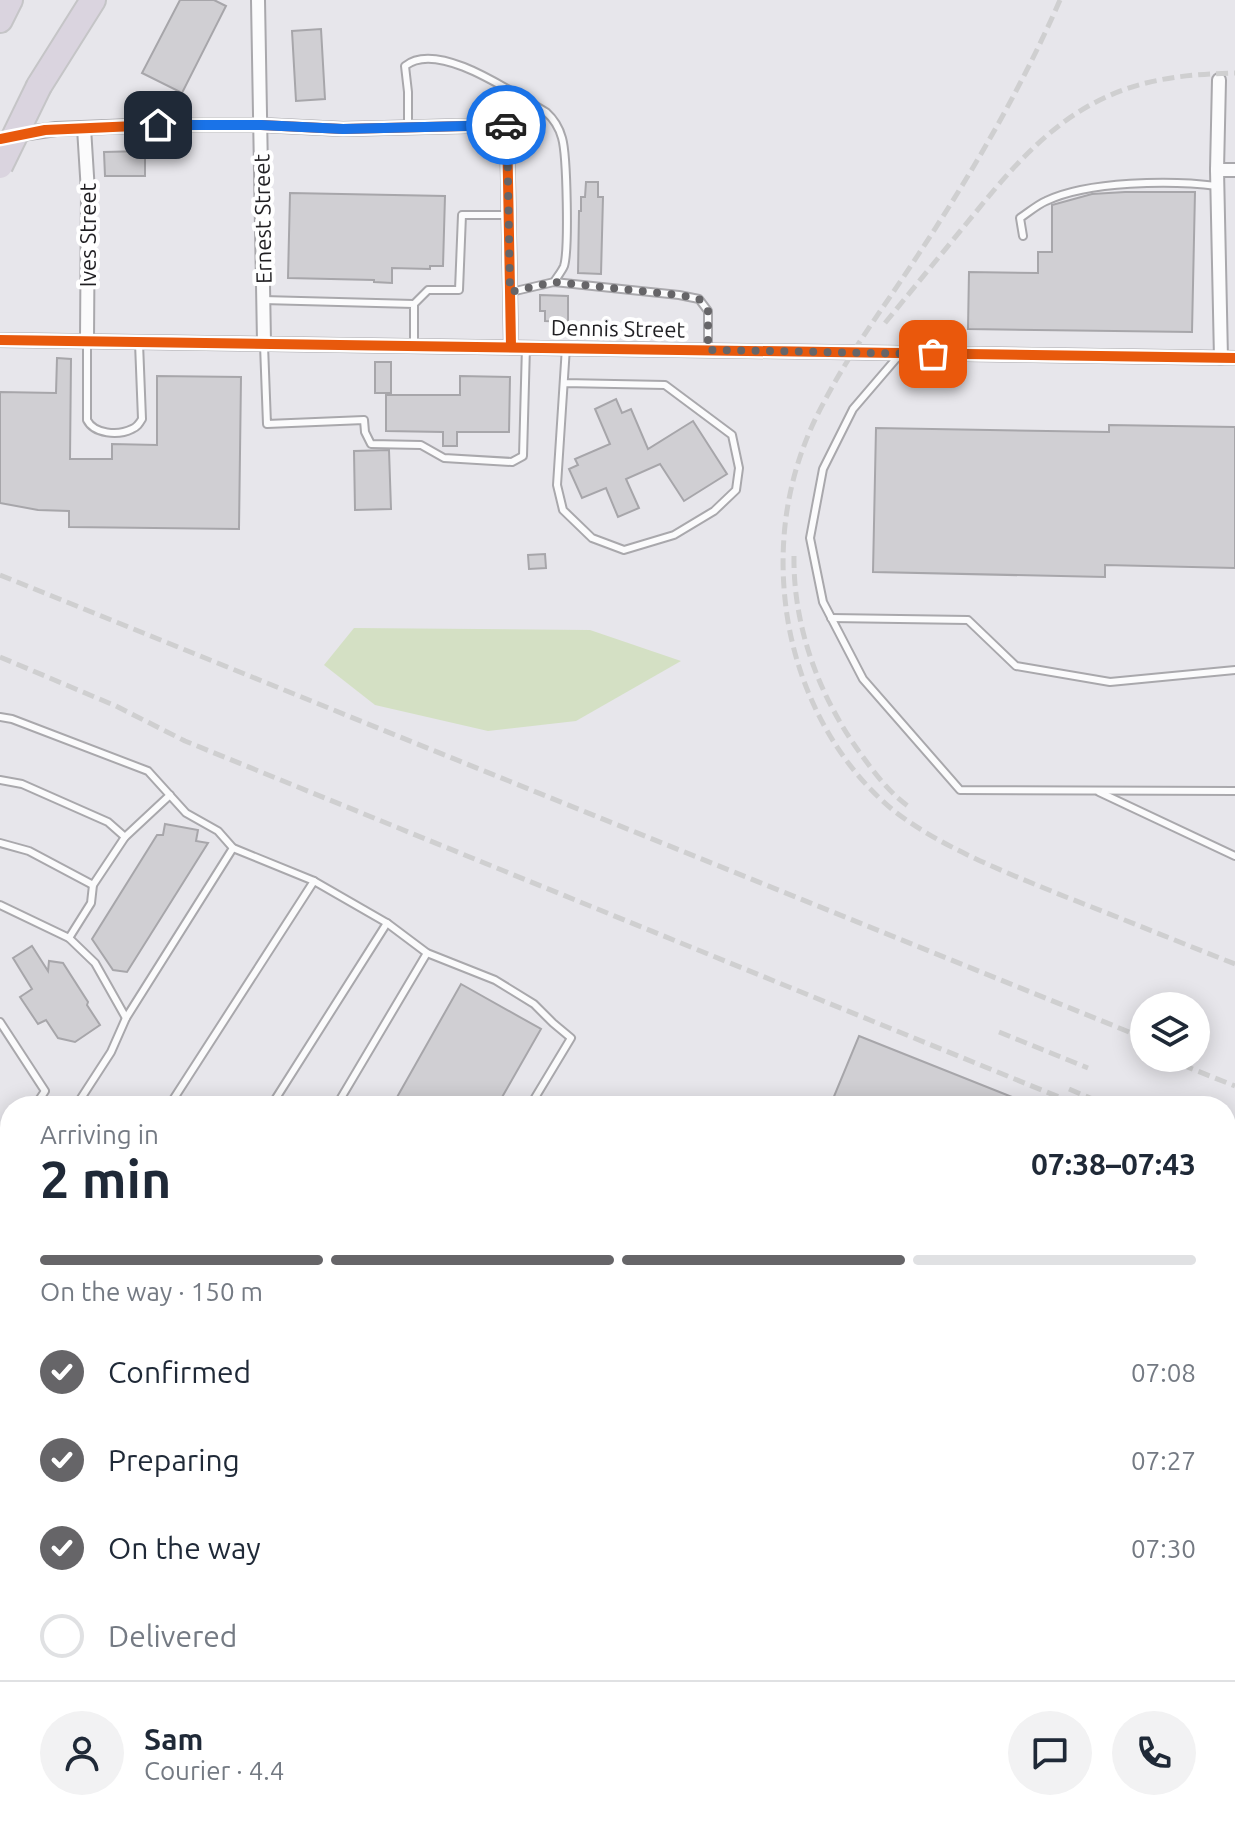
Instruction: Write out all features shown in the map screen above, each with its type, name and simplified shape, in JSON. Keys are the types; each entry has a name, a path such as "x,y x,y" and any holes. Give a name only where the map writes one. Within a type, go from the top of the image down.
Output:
{"highway":[{"path":"0,20 10,0"},
{"path":"0,145 93,0"},
{"path":"0,166 39,86"}],"street":[{"name":"Ernest Street","path":"258,0 264,342"},
{"path":"1219,80 1217,186 1221,358"},
{"path":"0,139 32,132 158,125 343,129 507,125 511,346"},
{"name":"Ives Street","path":"84,128 88,184 87,341"},
{"path":"1217,170 1235,170"},
{"name":"Dennis Street","path":"0,340 1235,358"}],"lane":[{"path":"408,127 405,66 412,60 424,58 466,67 546,112 557,122 565,161 566,247 564,266 554,282"},
{"path":"1023,236 1020,218 1044,201 1073,191 1184,182 1217,186"},
{"path":"414,345 414,304 428,290 459,290 462,215 509,215"},
{"path":"510,292 554,282 699,299 708,311 708,350"},
{"path":"263,300 414,304"},
{"path":"87,341 87,420 99,431 120,433 135,429 142,419 139,341"},
{"path":"264,342 267,424 364,420 371,444 421,445 444,458 512,462 523,456 526,346"},
{"path":"564,383 665,385 732,435 739,468 736,490 714,511 674,535 624,550 592,538 563,510 557,485 566,347"},
{"path":"901,353 853,409 823,469 810,538 823,602 863,679 960,790 1235,791"},
{"path":"831,618 968,620 1016,666 1110,682 1235,670"},
{"path":"0,717 148,771 186,813 218,831 233,848 314,881 387,923 427,953 495,980 534,1004 571,1038 536,1096"},
{"path":"0,780 22,784 108,822 125,837"},
{"path":"1095,791 1235,856"},
{"path":"69,938 91,903 93,885 125,837 170,795"},
{"path":"0,843 29,851 93,885"},
{"path":"82,1096 111,1052 126,1018 233,848"},
{"path":"175,1096 314,881"},
{"path":"0,905 69,938 95,963 126,1018"},
{"path":"277,1096 387,923"},
{"path":"342,1096 427,953"},
{"path":"0,1022 45,1091 42,1096"}],"green space":[{"path":"354,628 590,630 681,661 576,721 488,731 375,705 324,665"}],"building":[{"path":"180,0 214,0 226,6 182,93 142,73"},
{"path":"321,29 325,99 296,101 292,31"},
{"path":"145,151 145,176 105,176 104,152"},
{"path":"586,182 598,182 598,197 603,197 601,274 578,273 579,211 581,197 585,197"},
{"path":"1195,192 1192,332 968,329 969,272 1038,273 1038,252 1052,252 1052,205 1092,194"},
{"path":"290,193 445,196 443,266 430,266 430,269 392,268 392,283 288,278"},
{"path":"540,295 568,296 568,322 545,321 545,311 540,311"},
{"path":"57,358 71,359 70,459 112,459 112,444 157,445 157,376 241,377 239,529 69,527 69,511 38,510 0,503 0,392 56,393"},
{"path":"375,362 391,362 391,393 375,393"},
{"path":"460,376 510,377 509,432 457,432 457,446 443,446 443,432 386,431 386,395 460,395"},
{"path":"616,399 622,413 631,409 648,449 693,421 727,474 684,501 660,464 626,479 639,508 618,517 606,488 582,498 569,469 578,465 575,459 610,444 595,409"},
{"path":"1109,425 1235,427 1235,568 1105,565 1105,577 873,572 876,428 1109,432"},
{"path":"389,450 391,509 355,510 354,451"},
{"path":"545,554 546,568 529,569 528,555"},
{"path":"165,824 198,830 196,841 208,843 127,972 113,970 92,939 157,835 163,835"},
{"path":"32,946 48,971 49,961 63,963 100,1025 75,1042 58,1038 46,1020 38,1024 20,997 32,989 13,958"},
{"path":"461,984 541,1029 503,1096 398,1096"},
{"path":"859,1036 1009,1096 834,1096"}],"railway":[{"path":"1060,0 1029,66 976,162 846,364 824,402 801,453 784,532 784,587 792,643 810,697 837,747 872,791 912,824 976,859 1235,964"},
{"path":"885,323 1012,170 1064,122 1104,98 1136,86 1185,76 1235,73"},
{"path":"794,556 798,610 822,687 863,757 908,806"},
{"path":"0,575 1130,1032"},
{"path":"0,657 116,706 185,741 1056,1096"},
{"path":"999,1032 1088,1068"},
{"path":"1200,1072 1235,1086"},
{"path":"1069,1089 1085,1096"}],"cycle path":[{"path":"0,139 45,130 158,125 343,129 507,125 511,346"},
{"path":"0,340 1235,358"}],"way so far":[{"path":"506,125 510,292 554,282 699,299 708,311 708,350 933,354"}],"route":[{"path":"158,125 343,129 506,125"}]}
